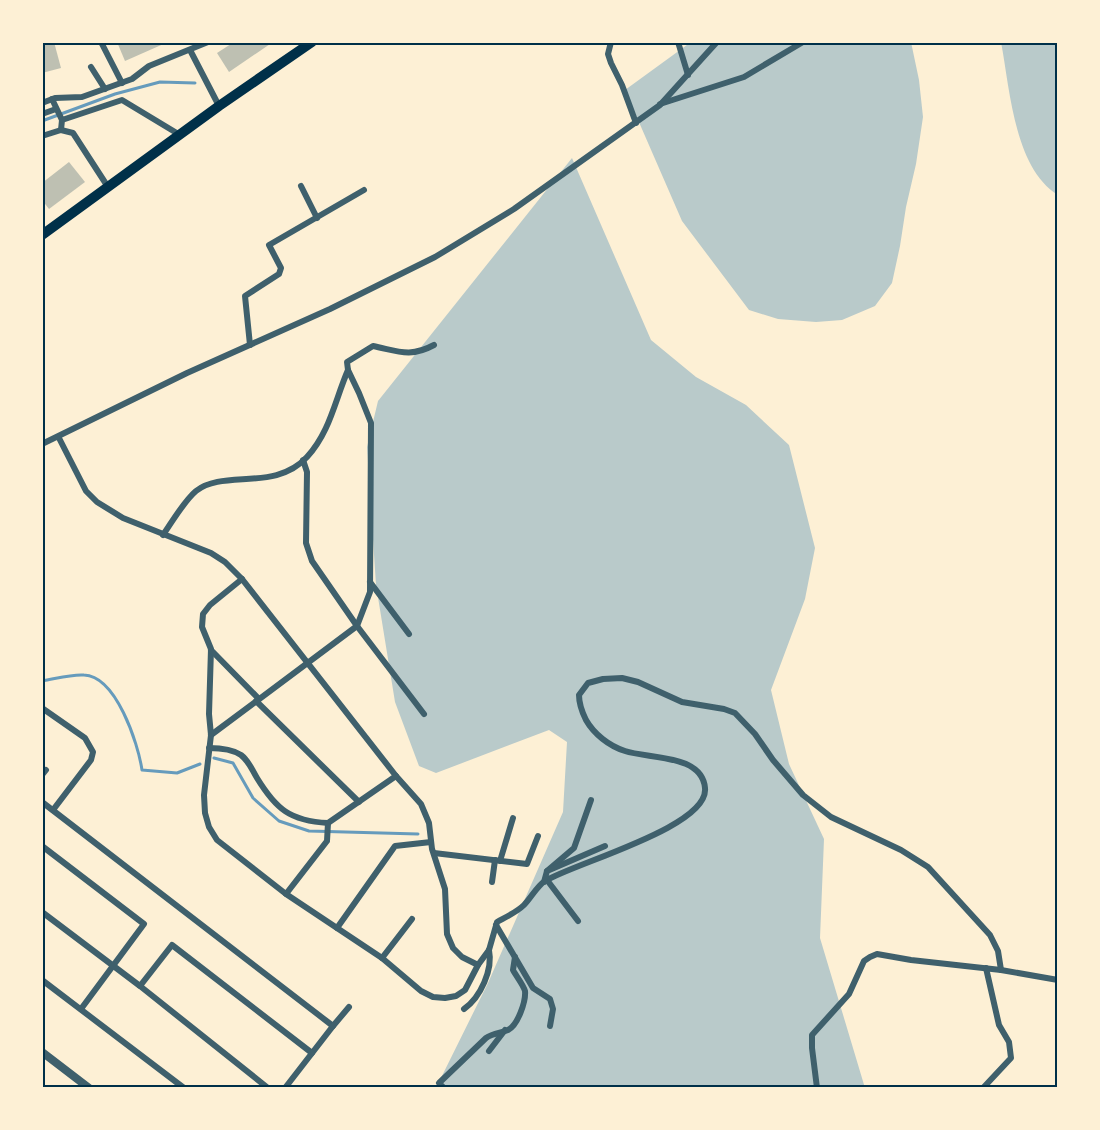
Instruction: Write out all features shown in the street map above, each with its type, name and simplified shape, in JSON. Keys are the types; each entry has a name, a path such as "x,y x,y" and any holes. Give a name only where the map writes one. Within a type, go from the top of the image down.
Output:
{"highway":[{"path":"42,235 219,106 312,42"}],"street":[{"path":"100,42 122,83"},
{"path":"42,103 52,99 82,97 122,83 132,79 149,66 208,42"},
{"path":"611,42 608,54 636,123"},
{"path":"678,42 688,75"},
{"path":"42,444 59,438 187,373 330,309 428,261 514,209 660,105 717,42"},
{"path":"660,105 744,77 803,42"},
{"path":"190,50 219,106"},
{"path":"91,67 105,89"},
{"path":"52,99 62,120 61,130"},
{"path":"62,120 122,100 180,135"},
{"path":"42,114 56,109"},
{"path":"42,136 61,130 73,133 108,187"},
{"path":"301,186 317,218"},
{"path":"250,345 245,296 279,274 280,268 269,245 364,190"},
{"path":"211,735 357,626 370,592 371,423 346,362 373,346 412,354 434,345"},
{"path":"163,535 196,492 206,486 267,478 287,471 303,460 324,435 348,370"},
{"path":"59,438 86,490 97,502 123,518 211,553 225,562 242,579 396,776 421,804 429,823 431,842 445,889 447,934 453,948 462,957 478,965"},
{"path":"303,460 307,472 306,543 312,561 357,626 424,714"},
{"path":"242,579 210,605 203,614 202,627 211,649 257,700 359,802"},
{"path":"369,581 409,634"},
{"path":"211,649 209,714 211,735 204,795 209,827 217,840 286,894 382,958 421,991 433,997 456,996 465,990 489,950 497,922 522,906 545,881 672,827 698,807 706,794 705,782 698,771 687,764 654,755 625,751 611,745 592,730 581,710 579,695 588,683 622,678 638,682 682,702 735,713 755,734 773,760 803,795 831,817 901,850 936,875 990,935 998,951 1001,970"},
{"path":"42,708 85,738 93,752 91,760 53,810"},
{"path":"209,748 228,749 239,753 247,760 270,799 287,813 304,821 328,824 396,776"},
{"path":"545,881 547,871 574,848 591,800"},
{"path":"42,802 333,1026"},
{"path":"492,882 513,818"},
{"path":"286,894 327,840 328,824"},
{"path":"434,854 527,864 538,836"},
{"path":"338,928 395,846 431,842"},
{"path":"42,846 144,924 81,1009"},
{"path":"547,871 605,846"},
{"path":"545,881 578,921"},
{"path":"42,912 140,986 268,1088"},
{"path":"382,958 412,919"},
{"path":"496,925 533,988 550,999 553,1009 550,1026"},
{"path":"140,986 172,945 312,1053"},
{"path":"464,1008 471,1003 485,979 491,958 489,950"},
{"path":"817,1088 812,1035 849,994 864,961 870,957 877,954 1058,980"},
{"path":"444,1088 440,1083 486,1038 493,1033 509,1029 515,1024 525,994 513,970 515,957"},
{"path":"983,1088 1011,1058 1009,1042 999,1025 986,968"},
{"path":"42,980 184,1088"},
{"path":"285,1088 349,1006"},
{"path":"489,1051 505,1030"},
{"path":"42,1052 89,1088"}],"shaded area":[{"path":"691,42 911,42 919,80 923,117 892,283 875,306 842,320 816,322 778,319 749,310 682,221 625,90"},
{"path":"1001,42 1058,42 1058,195 1043,183 1023,147 1011,104"},
{"path":"572,158 651,340 696,377 746,405 789,445 815,548 805,599 771,690 789,764 824,839 820,938 865,1088 436,1088 488,983 563,812 567,742 549,730 436,773 419,766 395,702 376,585 367,447 378,401"}],"building":[{"path":"42,42 54,42 61,68 42,73"},
{"path":"117,42 168,42 125,61"},
{"path":"234,42 273,42 229,72 217,53"},
{"path":"69,162 85,182 49,209 42,200 42,183"}],"waterway":[{"path":"42,121 115,94 160,82 195,83"},
{"path":"42,681 84,675 96,678 106,686 124,713 136,744 142,770 177,773 200,764"},
{"path":"214,758 233,763 253,798 279,821 309,831 418,834"}]}
